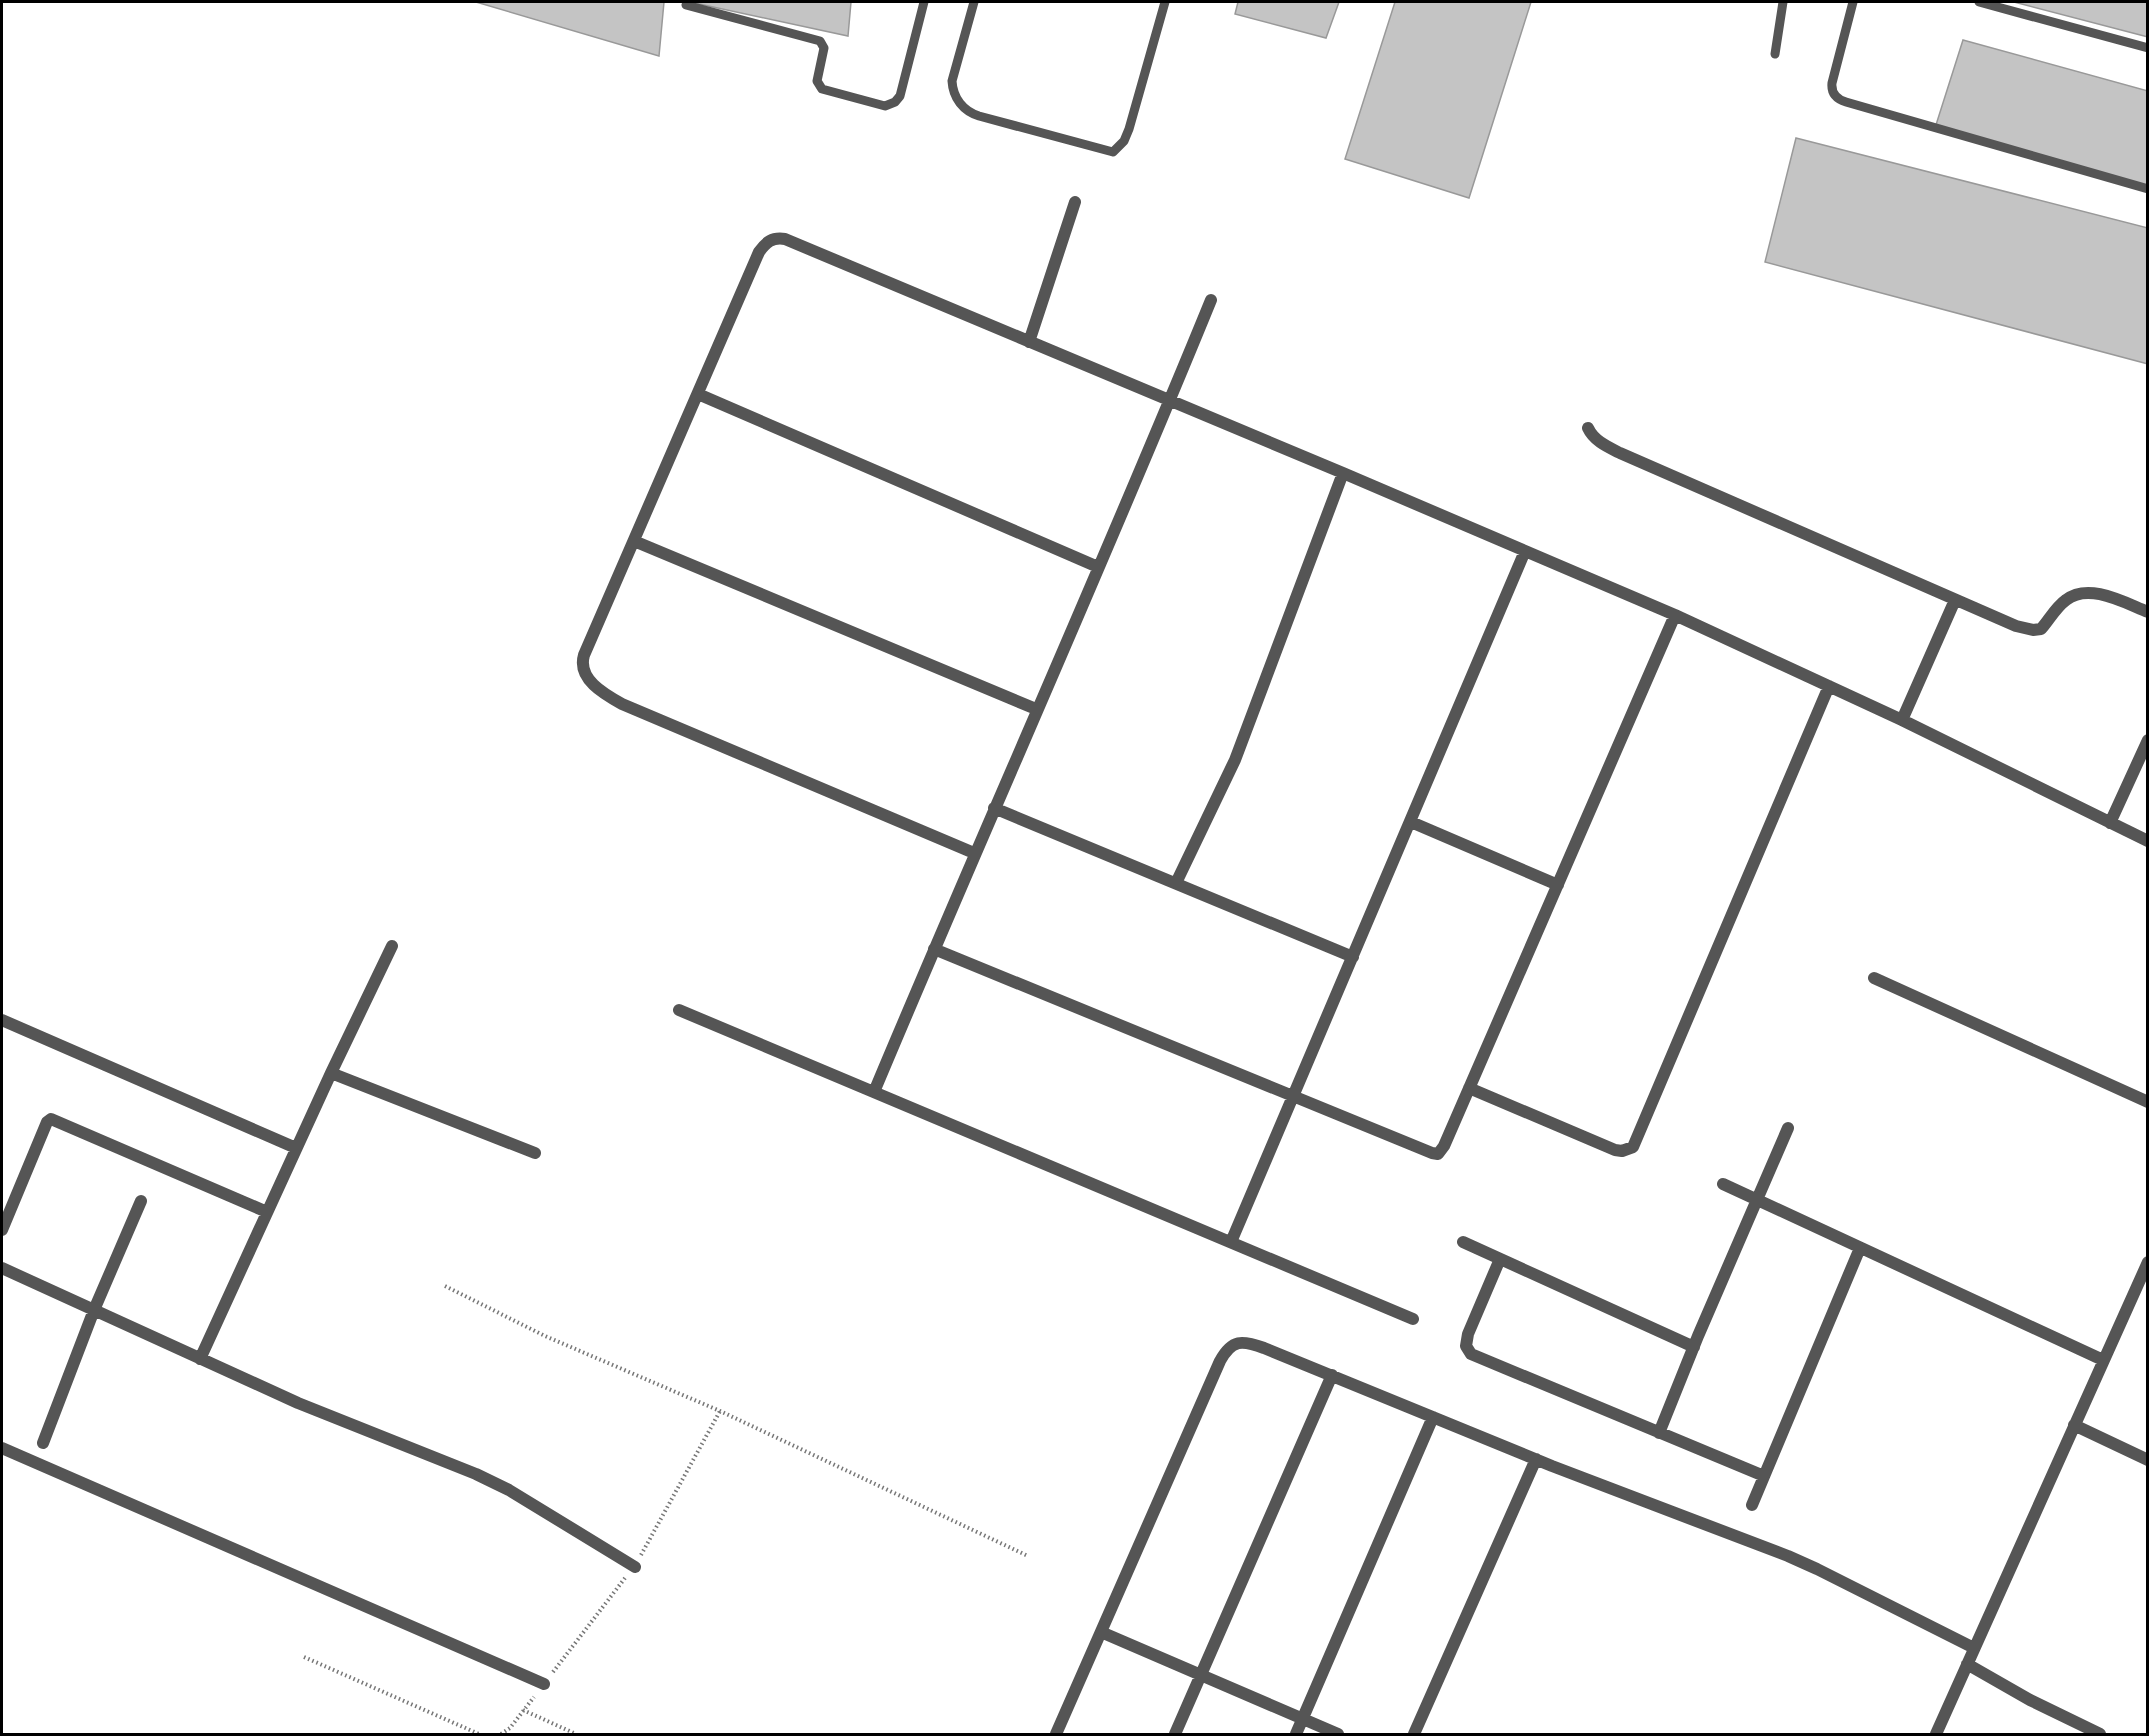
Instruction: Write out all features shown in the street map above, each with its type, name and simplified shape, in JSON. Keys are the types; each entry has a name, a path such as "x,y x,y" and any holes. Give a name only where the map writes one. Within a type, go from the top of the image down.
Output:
{"street":[{"path":"1029,342 1075,202"},
{"path":"974,853 622,704 595,686 587,677 582,662 759,252 773,238 785,239 1675,615 1902,720 2148,842"},
{"path":"874,1092 974,853 1170,401 1211,300"},
{"path":"698,394 1098,567"},
{"path":"1588,428 1602,444 1620,453 2009,624 2033,630 2041,629 2067,599 2082,593 2098,594 2148,612"},
{"path":"1176,883 1235,760 1343,473"},
{"path":"634,541 1036,709"},
{"path":"1231,1242 1525,551"},
{"path":"1902,720 1955,600"},
{"path":"934,949 1435,1155 1438,1154 1444,1146 1675,615"},
{"path":"1469,1088 1615,1150 1622,1151 1633,1147 1829,686"},
{"path":"2110,823 2148,740"},
{"path":"994,808 1353,957"},
{"path":"1411,822 1558,885"},
{"path":"200,1359 331,1072 392,946"},
{"path":"1874,978 2148,1102"},
{"path":"679,1010 1413,1319"},
{"path":"2,1020 296,1148"},
{"path":"331,1072 535,1153"},
{"path":"2,1230 47,1122 51,1119 267,1212"},
{"path":"1659,1433 1788,1128"},
{"path":"1723,1184 2103,1360"},
{"path":"43,1443 94,1310 141,1201"},
{"path":"1463,1242 1694,1347"},
{"path":"1752,1505 1860,1248"},
{"path":"1500,1259 1468,1334 1466,1346 1469,1352 1764,1476"},
{"path":"1936,1734 2103,1360 2142,1287 2148,1262"},
{"path":"2,1268 298,1403 423,1452 508,1490 634,1567"},
{"path":"1056,1734 1227,1350 1238,1343 1248,1343 1332,1375 1536,1459 1798,1560 1974,1648"},
{"path":"1175,1734 1332,1375"},
{"path":"1296,1734 1433,1417"},
{"path":"2074,1425 2148,1460"},
{"path":"2,1448 544,1684"},
{"path":"1414,1734 1536,1459"},
{"path":"1101,1632 1338,1734"},
{"path":"1966,1664 2030,1700 2100,1734"}],"lane":[{"path":"686,5 820,41 824,48 818,81 822,89 885,106 895,102 900,96 924,2"},
{"path":"974,2 952,81 953,89 961,105 979,116 1113,152 1125,141 1165,2"},
{"path":"1775,54 1783,2"},
{"path":"1854,2 1832,83 1833,93 1837,98 2148,189"},
{"path":"1979,2 2148,48"}],"path":[{"path":"445,1286 545,1336 720,1411 1028,1556"},
{"path":"304,1657 479,1734"},
{"path":"523,1710 576,1734"}],"building":[{"path":"476,2 664,2 659,56"},
{"path":"690,2 851,2 848,36"},
{"path":"1238,2 1339,2 1326,38 1235,14"},
{"path":"1395,2 1531,2 1469,198 1345,159"},
{"path":"2014,2 2148,2 2148,37"},
{"path":"1963,40 2148,91 2148,189 1935,128"},
{"path":"1796,138 2148,228 2148,364 1765,262"}]}
